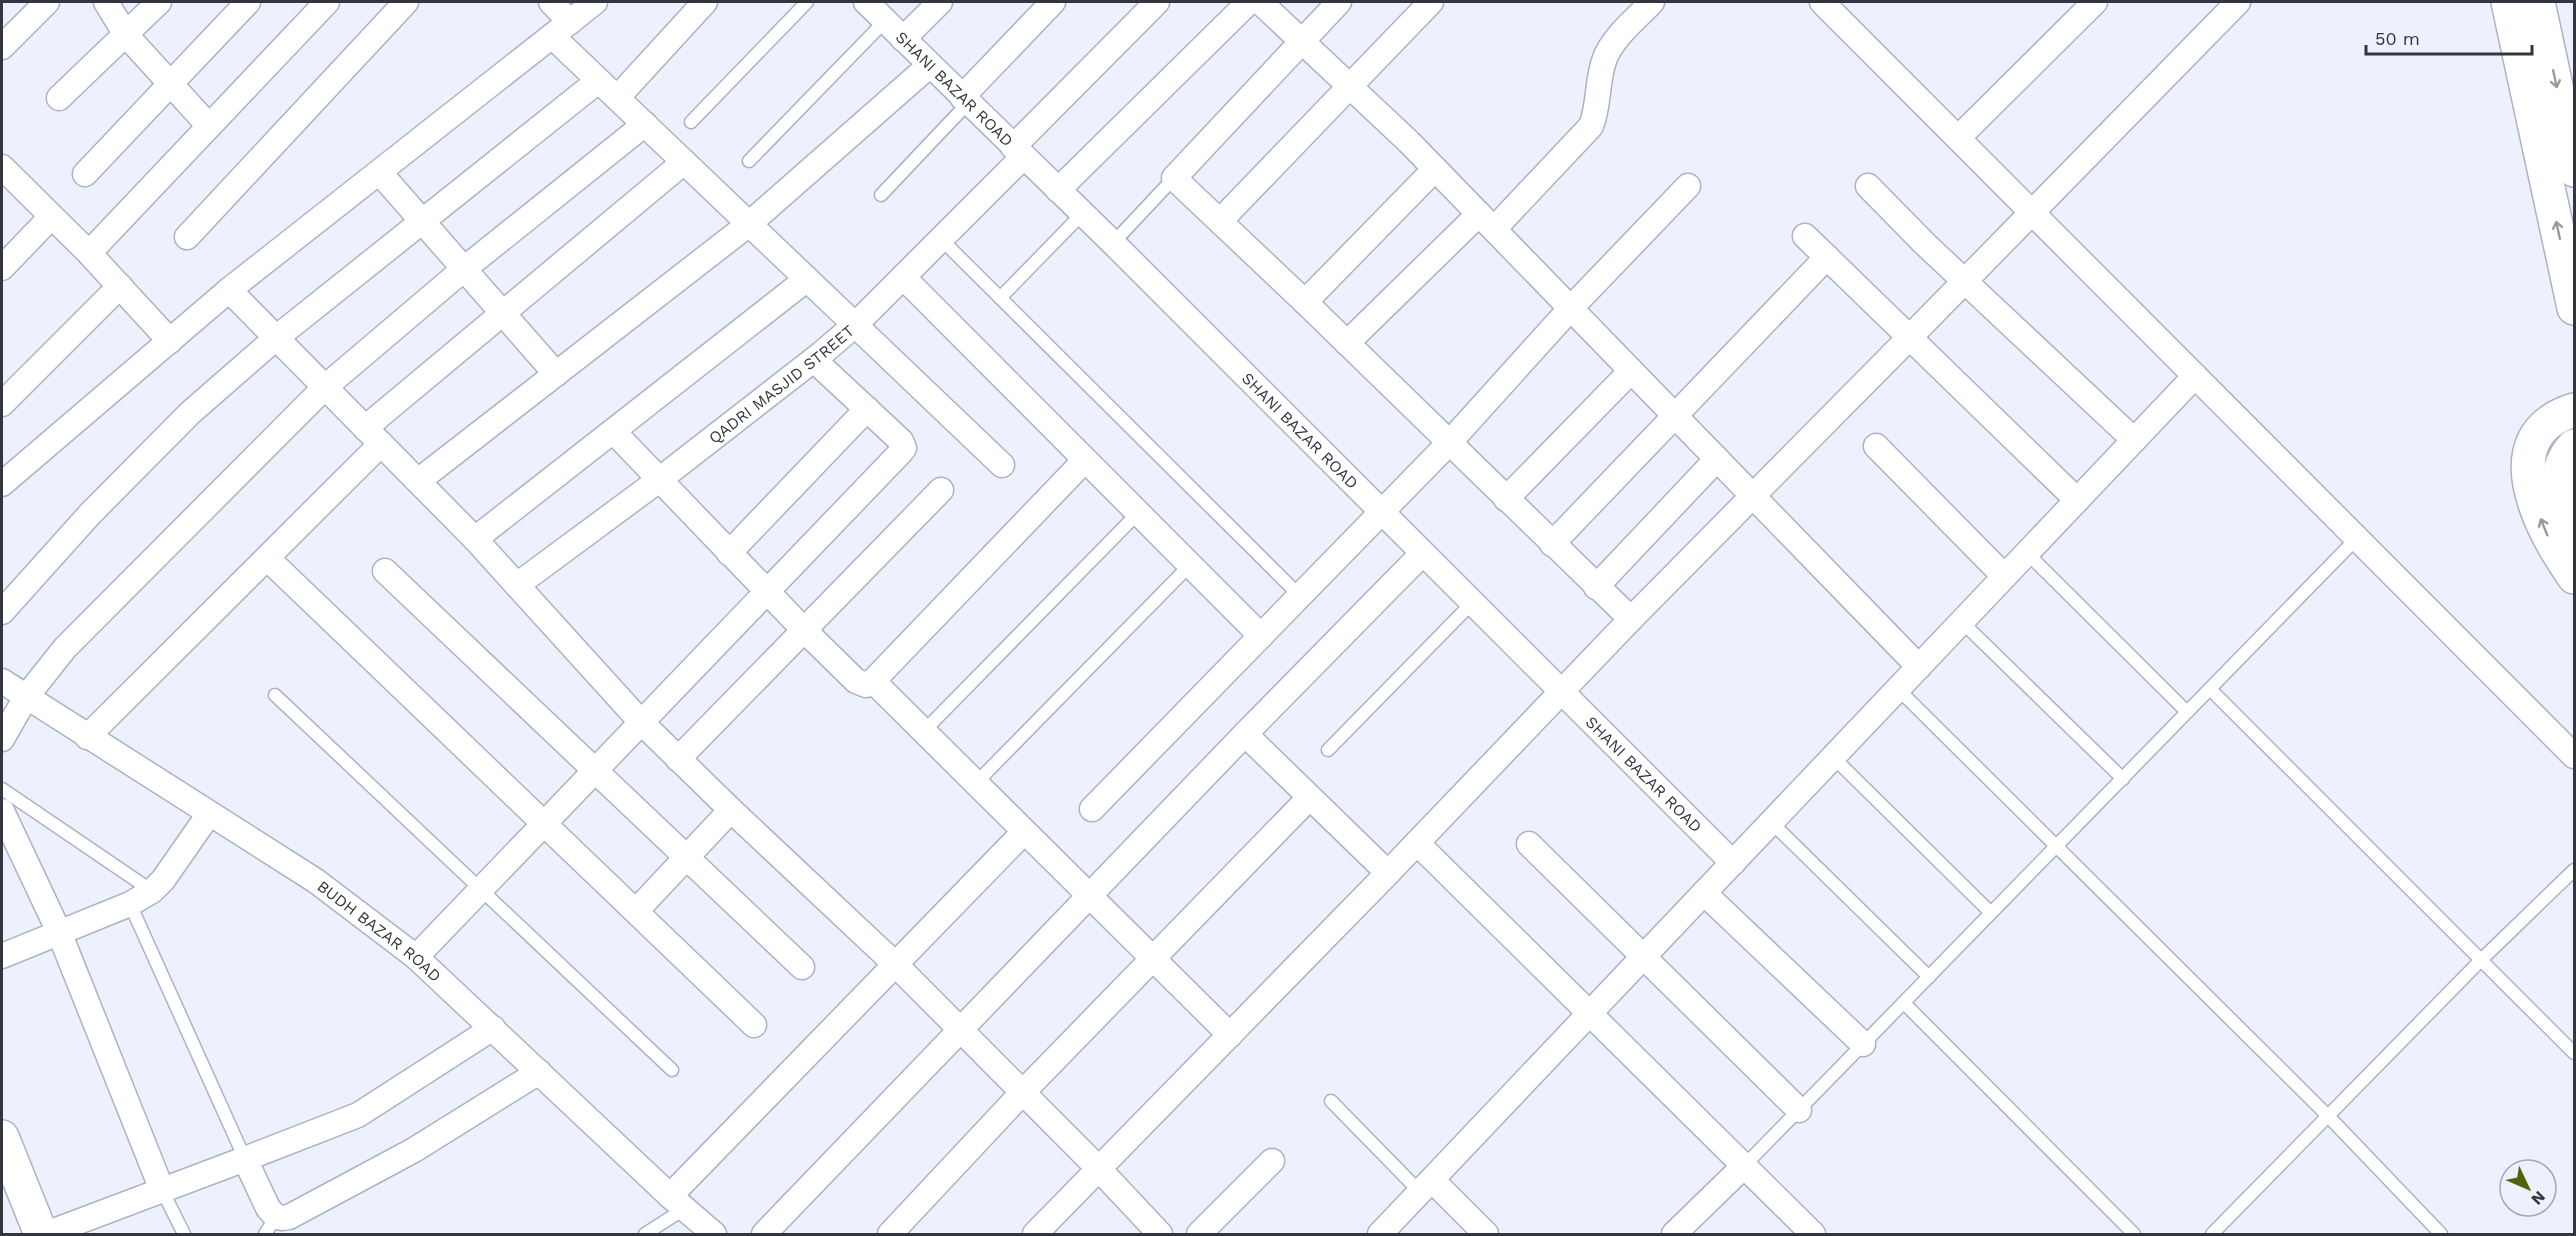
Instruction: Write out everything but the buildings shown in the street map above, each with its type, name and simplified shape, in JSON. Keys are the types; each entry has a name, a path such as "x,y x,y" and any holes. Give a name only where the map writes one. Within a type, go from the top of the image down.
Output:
{"street":[{"path":"4,38 47,2"},
{"path":"106,2 126,35 209,126"},
{"path":"59,98 159,2"},
{"path":"85,174 248,2"},
{"path":"89,253 327,2"},
{"path":"187,237 406,2"},
{"path":"551,2 561,29 598,81 1002,465"},
{"path":"2,484 229,290 595,2"},
{"path":"617,98 705,2"},
{"name":"SHANI BAZAR ROAD","path":"866,2 1113,243 1733,862"},
{"path":"903,39 940,2"},
{"path":"965,100 1053,2"},
{"name":"QADRI MASJID STREET","path":"517,585 659,480 814,360 855,325 941,239 1157,2"},
{"path":"1058,190 1249,2"},
{"path":"1260,2 1350,84 1435,169 1919,667"},
{"path":"1339,2 1174,178 1631,619"},
{"path":"1220,221 1431,2"},
{"path":"1347,344 1591,126 1597,111 1600,78 1605,58 1623,32 1652,2"},
{"path":"1822,2 2574,756"},
{"path":"1958,138 2095,2"},
{"path":"1035,1234 1388,873 1631,619 1911,337 2031,211 2238,2"},
{"path":"2508,2 2574,308"},
{"path":"2538,2 2574,170"},
{"path":"418,481 749,224 930,65"},
{"path":"2,612 140,462 190,413 276,338 598,81"},
{"path":"2,739 26,696 81,631 325,387 464,268 645,124"},
{"path":"87,737 267,558 373,436 504,313 684,162"},
{"path":"2,167 89,253 170,341"},
{"path":"1305,302 1435,169"},
{"path":"380,173 556,374"},
{"path":"1092,809 1449,443 1570,309 1688,186"},
{"path":"1868,186 1925,244 1965,279 2134,440"},
{"path":"2,268 51,217"},
{"path":"1805,236 2077,500"},
{"path":"1552,544 1827,257"},
{"path":"903,277 1261,636"},
{"path":"475,539 807,279"},
{"path":"2,404 120,286"},
{"path":"229,290 475,539 640,722 895,964 1099,1169 1160,1234"},
{"path":"416,957 904,448 901,441 814,360"},
{"path":"1506,499 1631,371"},
{"path":"1380,1234 2195,376"},
{"path":"729,553 867,409"},
{"path":"2574,410 2551,422 2534,439 2529,455 2527,477 2534,503 2550,540 2574,577"},
{"path":"614,432 805,631 856,681 866,685 873,681 1085,460"},
{"path":"1876,446 2004,576"},
{"path":"2574,446 2560,466 2558,487 2562,505 2574,534"},
{"path":"1596,587 1717,459"},
{"path":"678,759 941,490"},
{"path":"764,1234 1245,734 1422,554"},
{"path":"267,558 754,1025"},
{"path":"385,571 802,967"},
{"name":"BUDH BAZAR ROAD","path":"2,681 316,881 416,957 677,1203 714,1234"},
{"path":"873,681 1230,1035"},
{"path":"1245,734 1388,873"},
{"path":"890,1234 1023,1092 1309,798"},
{"path":"636,911 731,810"},
{"path":"2,811 59,932 162,1190"},
{"path":"3,951 130,904 152,891 163,880 209,814"},
{"path":"677,1203 895,964 1024,831"},
{"path":"1417,843 1813,1234"},
{"path":"1529,844 1799,1110"},
{"path":"1704,893 1863,1044"},
{"path":"46,1234 358,1116 493,1028"},
{"path":"245,1159 268,1208 271,1226 414,1150 539,1072"},
{"path":"2,1137 41,1234"},
{"path":"1199,1234 1272,1161"},
{"path":"1674,1234 1744,1166"},
{"path":"1426,1186 1486,1234"}],"lane":[{"path":"691,122 807,2"},
{"path":"750,161 885,21"},
{"path":"881,195 965,100"},
{"path":"1113,243 1174,178"},
{"path":"1000,298 1082,213"},
{"path":"941,239 1300,596"},
{"path":"924,731 1138,513"},
{"path":"1744,1166 2357,538"},
{"path":"2027,553 2187,712"},
{"path":"976,783 1190,565"},
{"path":"1328,750 1472,603"},
{"path":"1962,622 2122,779"},
{"path":"1898,689 2329,1117 2441,1234"},
{"path":"2210,689 2574,1053"},
{"path":"275,695 672,1070"},
{"path":"1833,757 1991,913"},
{"path":"2,789 152,891"},
{"path":"1771,822 1929,977"},
{"path":"2212,1234 2481,960 2574,870"},
{"path":"130,904 245,1159"},
{"path":"1904,1002 2134,1234"},
{"path":"1331,1101 1426,1186"},
{"path":"162,1190 184,1234"},
{"path":"645,1234 677,1203"}]}
